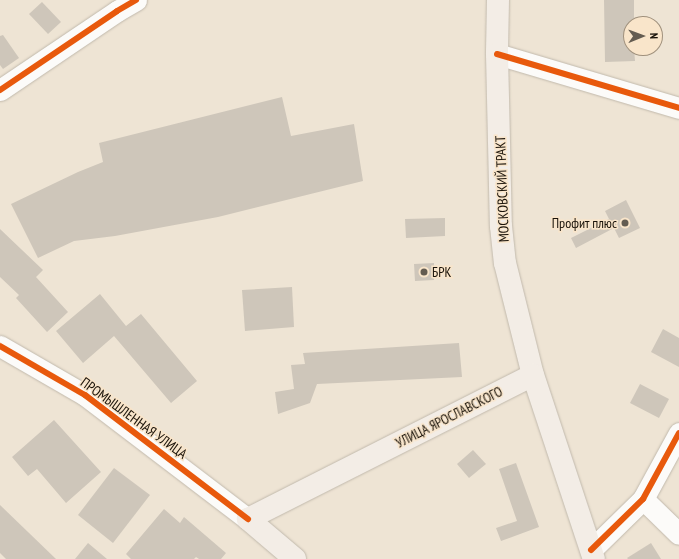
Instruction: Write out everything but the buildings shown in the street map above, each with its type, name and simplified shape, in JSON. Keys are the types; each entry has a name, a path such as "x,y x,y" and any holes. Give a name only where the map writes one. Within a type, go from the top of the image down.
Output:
{"main road":[{"name":"МОСКОВСКИЙ ТРАКТ","path":"498,0 497,54 501,226 505,263 533,375"},
{"name":"УЛИЦА ЯРОСЛАВСКОГО","path":"248,519 533,375"},
{"path":"533,375 593,554"},
{"path":"248,519 295,559"}],"street":[{"path":"0,90 116,11 136,0"},
{"path":"497,54 679,108"},
{"name":"ПРОМЫШЛЕННАЯ УЛИЦА","path":"0,346 85,395 248,519"},
{"path":"593,554 643,499 679,433"},
{"path":"643,499 679,534"}],"cycle path":[{"path":"0,90 117,11 136,0"},
{"path":"497,54 679,108"},
{"path":"0,346 85,395 248,519"},
{"path":"591,550 643,499 679,433"}],"place":[{"name":"Профит плюс","path":"625,223"},
{"name":"БРК","path":"424,272"}]}
